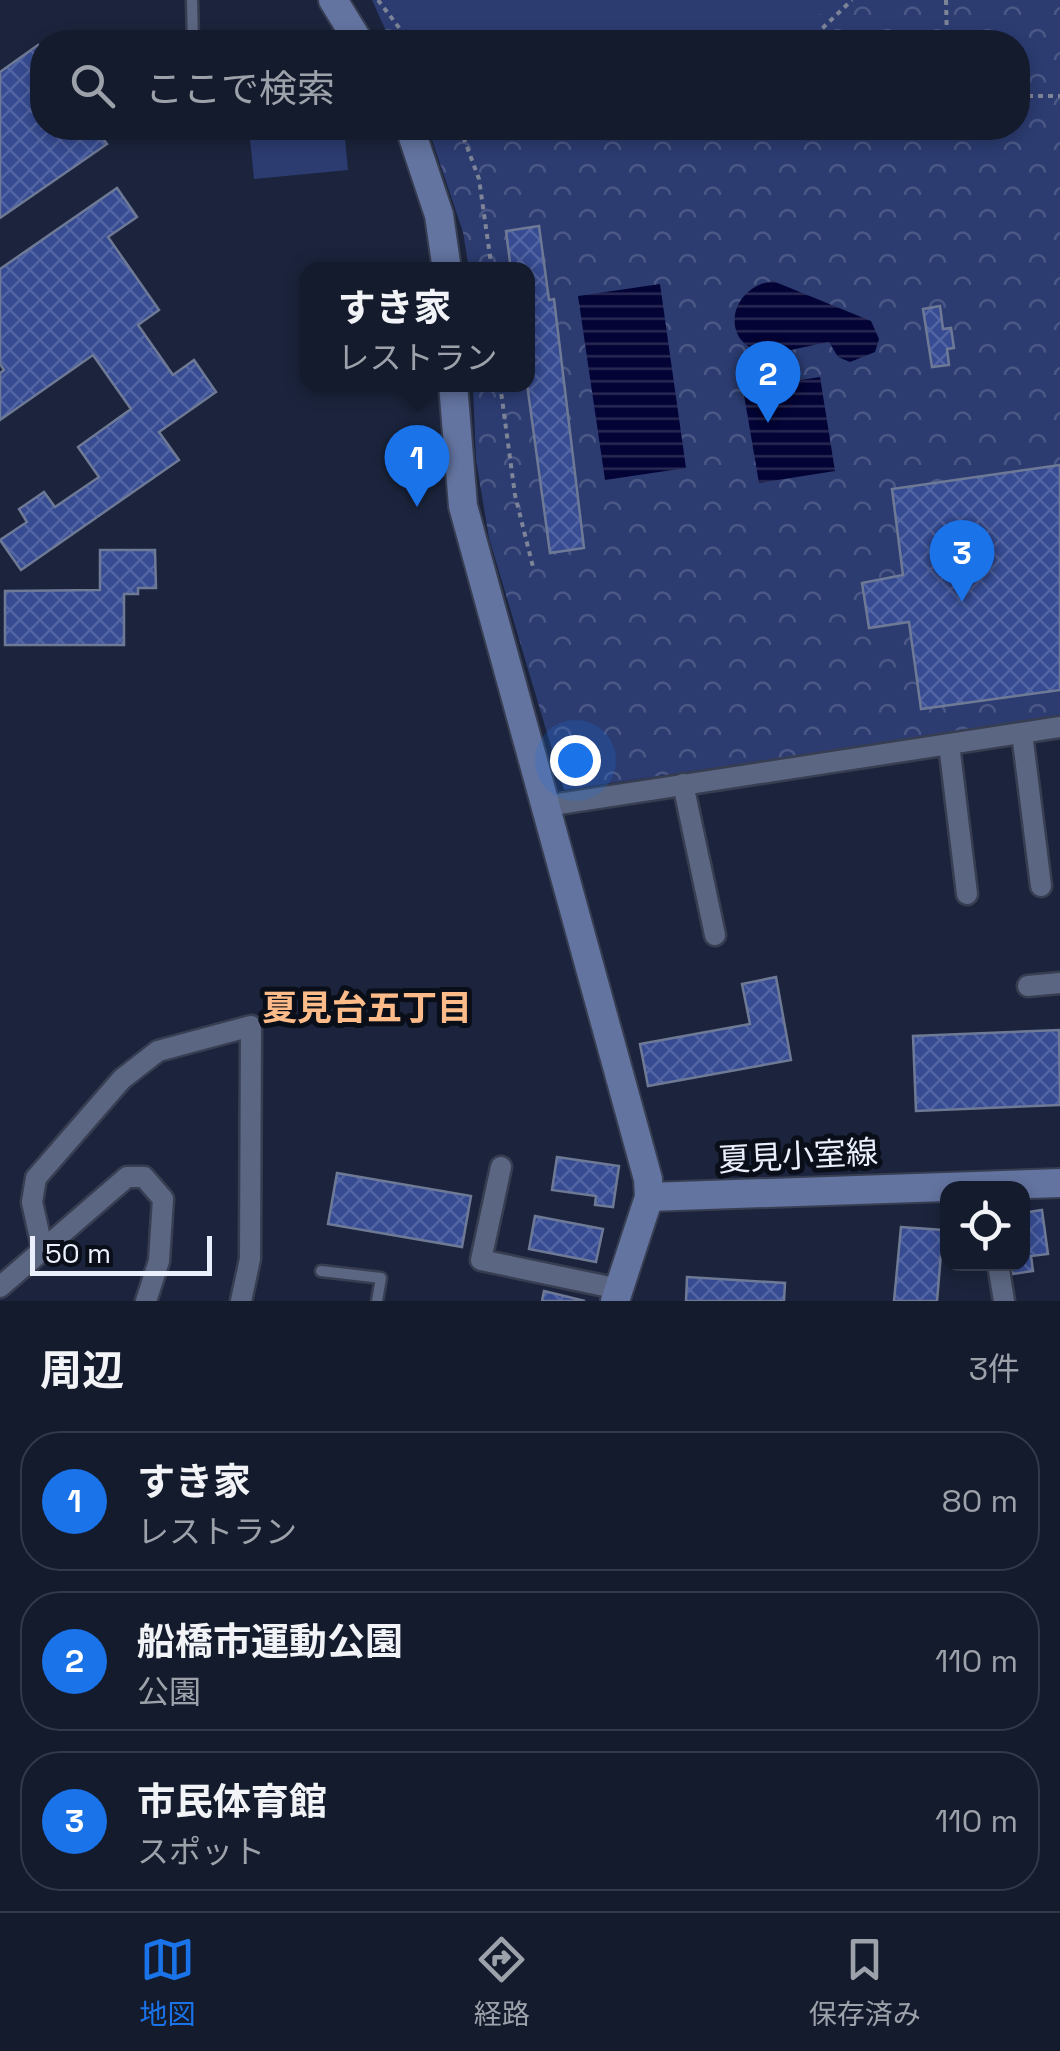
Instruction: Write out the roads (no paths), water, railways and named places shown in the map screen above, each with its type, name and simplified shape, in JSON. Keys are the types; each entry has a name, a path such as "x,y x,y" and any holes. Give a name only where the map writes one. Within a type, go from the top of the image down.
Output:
{"street":[{"path":"333,0 352,30"},
{"path":"414,140 440,215 445,262"},
{"path":"454,392 463,506 644,1160 649,1197 617,1295 480,1260 500,1167"},
{"path":"546,806 1060,728"},
{"path":"1022,733 1040,886"},
{"path":"949,744 967,894"},
{"path":"683,784 716,934"},
{"path":"1028,986 1060,983"},
{"path":"42,1247 32,1202 36,1178 122,1079 158,1050 251,1026 250,1259 241,1301"},
{"path":"0,1286 127,1177 144,1177 163,1199 159,1262 146,1301"},
{"name":"夏見小室線","path":"1030,1185 1060,1183"},
{"name":"夏見小室線","path":"649,1197 940,1188"},
{"path":"999,1271 1004,1301"}],"lane":[{"path":"192,0 193,30"},
{"path":"321,1270 381,1278 377,1301"}],"place":[{"name":"船橋市運動公園","path":"768,423"},
{"name":"すき家","path":"417,507"},
{"name":"市民体育館","path":"962,602"}],"district":[{"name":"夏見台五丁目","path":"367,1008"}]}
